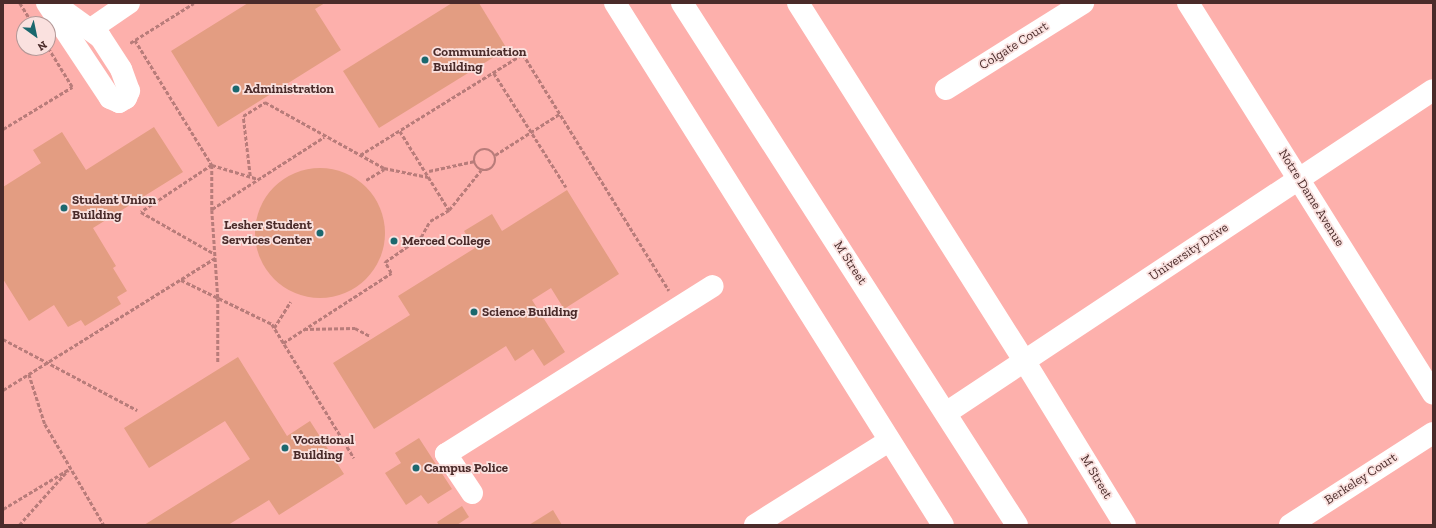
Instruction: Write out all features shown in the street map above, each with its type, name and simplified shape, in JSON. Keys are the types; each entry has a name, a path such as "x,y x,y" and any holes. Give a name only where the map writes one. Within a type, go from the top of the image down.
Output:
{"street":[{"path":"47,3 101,87 110,98 119,102 126,98 129,91 127,81 107,46 91,29 53,3"},
{"path":"91,29 129,3"},
{"path":"615,3 943,525"},
{"name":"M Street","path":"682,3 1017,525"},
{"name":"M Street","path":"798,3 1025,362 1125,525"},
{"name":"Colgate Court","path":"946,89 1082,3"},
{"name":"Notre Dame Avenue","path":"1188,3 1433,394"},
{"name":"University Drive","path":"946,413 1025,362 1298,178 1433,90"},
{"path":"472,493 446,454 713,286"},
{"name":"Berkeley Court","path":"1290,525 1433,432"},
{"path":"755,525 890,440"}],"path":[{"path":"20,3 28,16"},
{"path":"194,3 135,40 212,165 212,210 218,298 218,362"},
{"path":"360,155 523,54 672,293"},
{"path":"3,129 72,87 53,56"},
{"path":"494,72 566,187"},
{"path":"250,176 243,116 265,102 384,168 428,177"},
{"path":"495,155 561,113"},
{"path":"400,131 449,210"},
{"path":"212,210 324,136"},
{"path":"482,150 489,150 495,155 494,167 488,171 481,170 475,161 476,154 482,150"},
{"path":"429,171 475,161"},
{"path":"212,165 258,179"},
{"path":"212,165 142,212 215,256"},
{"path":"366,180 384,168"},
{"path":"283,343 391,273 385,262 422,237 430,221 449,210 481,170"},
{"path":"3,390 181,280 215,256"},
{"path":"181,280 272,324 354,458"},
{"path":"274,328 290,302"},
{"path":"303,330 355,328 370,336"},
{"path":"3,339 137,410"},
{"path":"29,374 45,424 104,525"},
{"path":"3,509 70,468"},
{"path":"19,525 70,468"}],"building":[{"name":"Administration","path":"248,3 325,3 315,9 341,50 218,127 171,51"},
{"name":"Communication Building","path":"452,3 479,3 507,49 379,128 343,71"},
{"name":"Student Union Building","path":"154,127 183,172 93,228 116,266 113,268 127,291 117,297 121,304 85,326 81,320 68,327 54,305 29,321 3,279 3,187 41,163 33,150 62,132 86,170"},
{"name":"Lesher Student Services Center","path":"326,168 339,170 351,175 366,187 378,202 383,214 385,233 383,252 378,264 366,279 351,291 339,296 314,298 301,296 289,291 274,279 262,264 257,252 255,227 257,214 262,202 274,187 289,175 301,170"},
{"name":"Science Building","path":"567,190 619,274 564,309 551,288 532,300 565,352 544,366 533,349 515,361 506,346 374,429 333,363 410,315 398,296 475,248 464,231 492,214 502,231"},
{"name":"Vocational Building","path":"238,357 287,436 310,421 344,474 279,515 269,500 228,525 144,525 250,459 225,421 149,468 124,428"},
{"name":"Campus Police","path":"419,438 452,489 428,504 421,495 406,505 385,473 401,463 395,453"},
{"name":"Campus Police","path":"462,506 469,517 457,525 439,525 437,522"},
{"path":"553,510 562,525 529,525"}],"place":[{"name":"Communication Building","path":"425,60"},
{"name":"Administration","path":"236,89"},
{"name":"Student Union Building","path":"64,208"},
{"name":"Lesher Student Services Center","path":"320,233"},
{"name":"Merced College","path":"394,241"},
{"name":"Science Building","path":"474,312"},
{"name":"Vocational Building","path":"285,448"},
{"name":"Campus Police","path":"416,468"}]}
